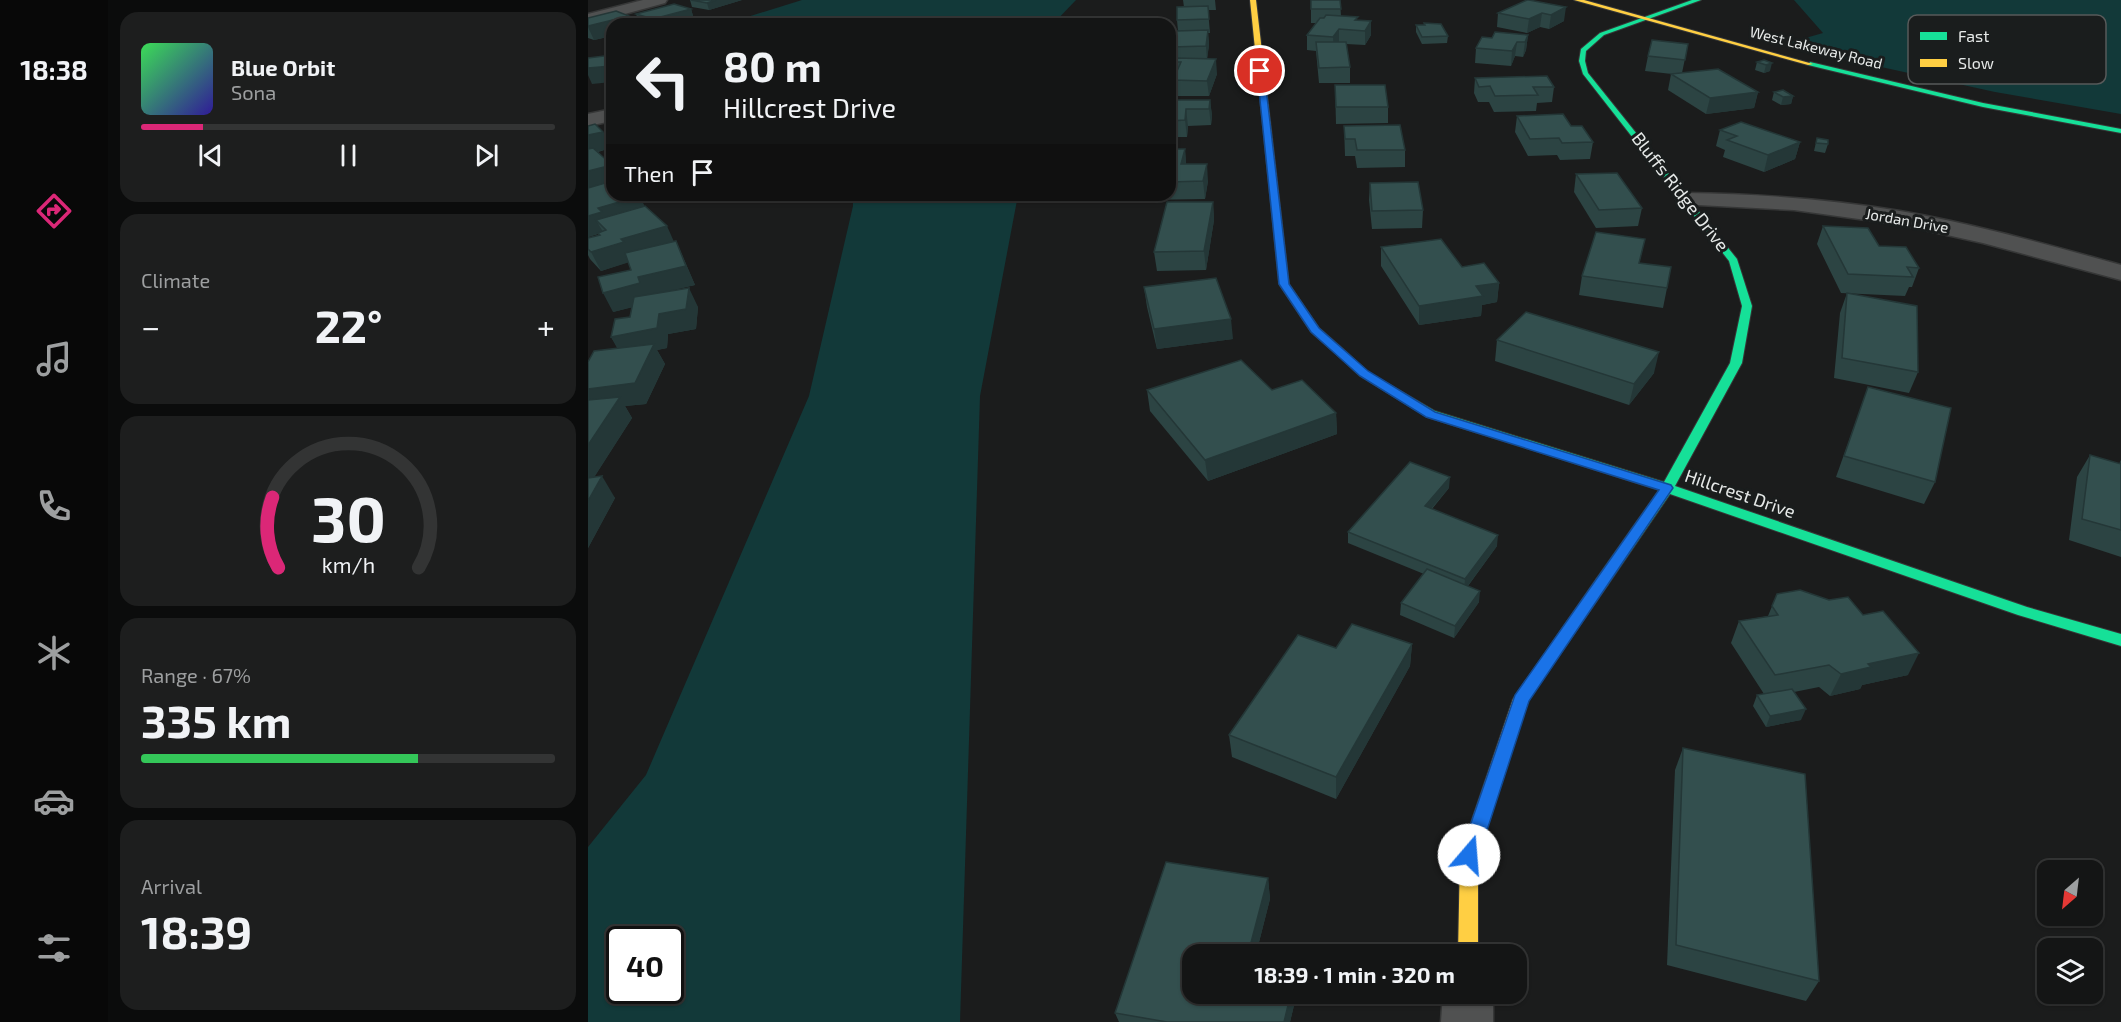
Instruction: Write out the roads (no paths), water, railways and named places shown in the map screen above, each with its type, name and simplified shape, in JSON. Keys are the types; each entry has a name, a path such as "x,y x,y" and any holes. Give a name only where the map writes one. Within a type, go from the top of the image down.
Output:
{"street":[{"path":"588,19 660,0"},
{"name":"Hillcrest Drive","path":"1252,0 1284,284 1315,330 1364,374 1431,414 1667,488 2023,611 2121,640"},
{"name":"West Lakeway Road","path":"1577,0 1640,19 1846,73 2121,131"},
{"path":"1640,19 1698,0"},
{"name":"Bluffs Ridge Drive","path":"1468,944 1469,855 1521,699 1667,488 1736,363 1747,306 1734,261 1586,73 1582,61 1582,50 1602,34 1640,19"},
{"path":"588,120 606,116"},
{"name":"Jordan Drive","path":"1687,199 1744,199 1858,212 1970,232 2121,273"},
{"path":"1467,1022 1468,1004"}]}
